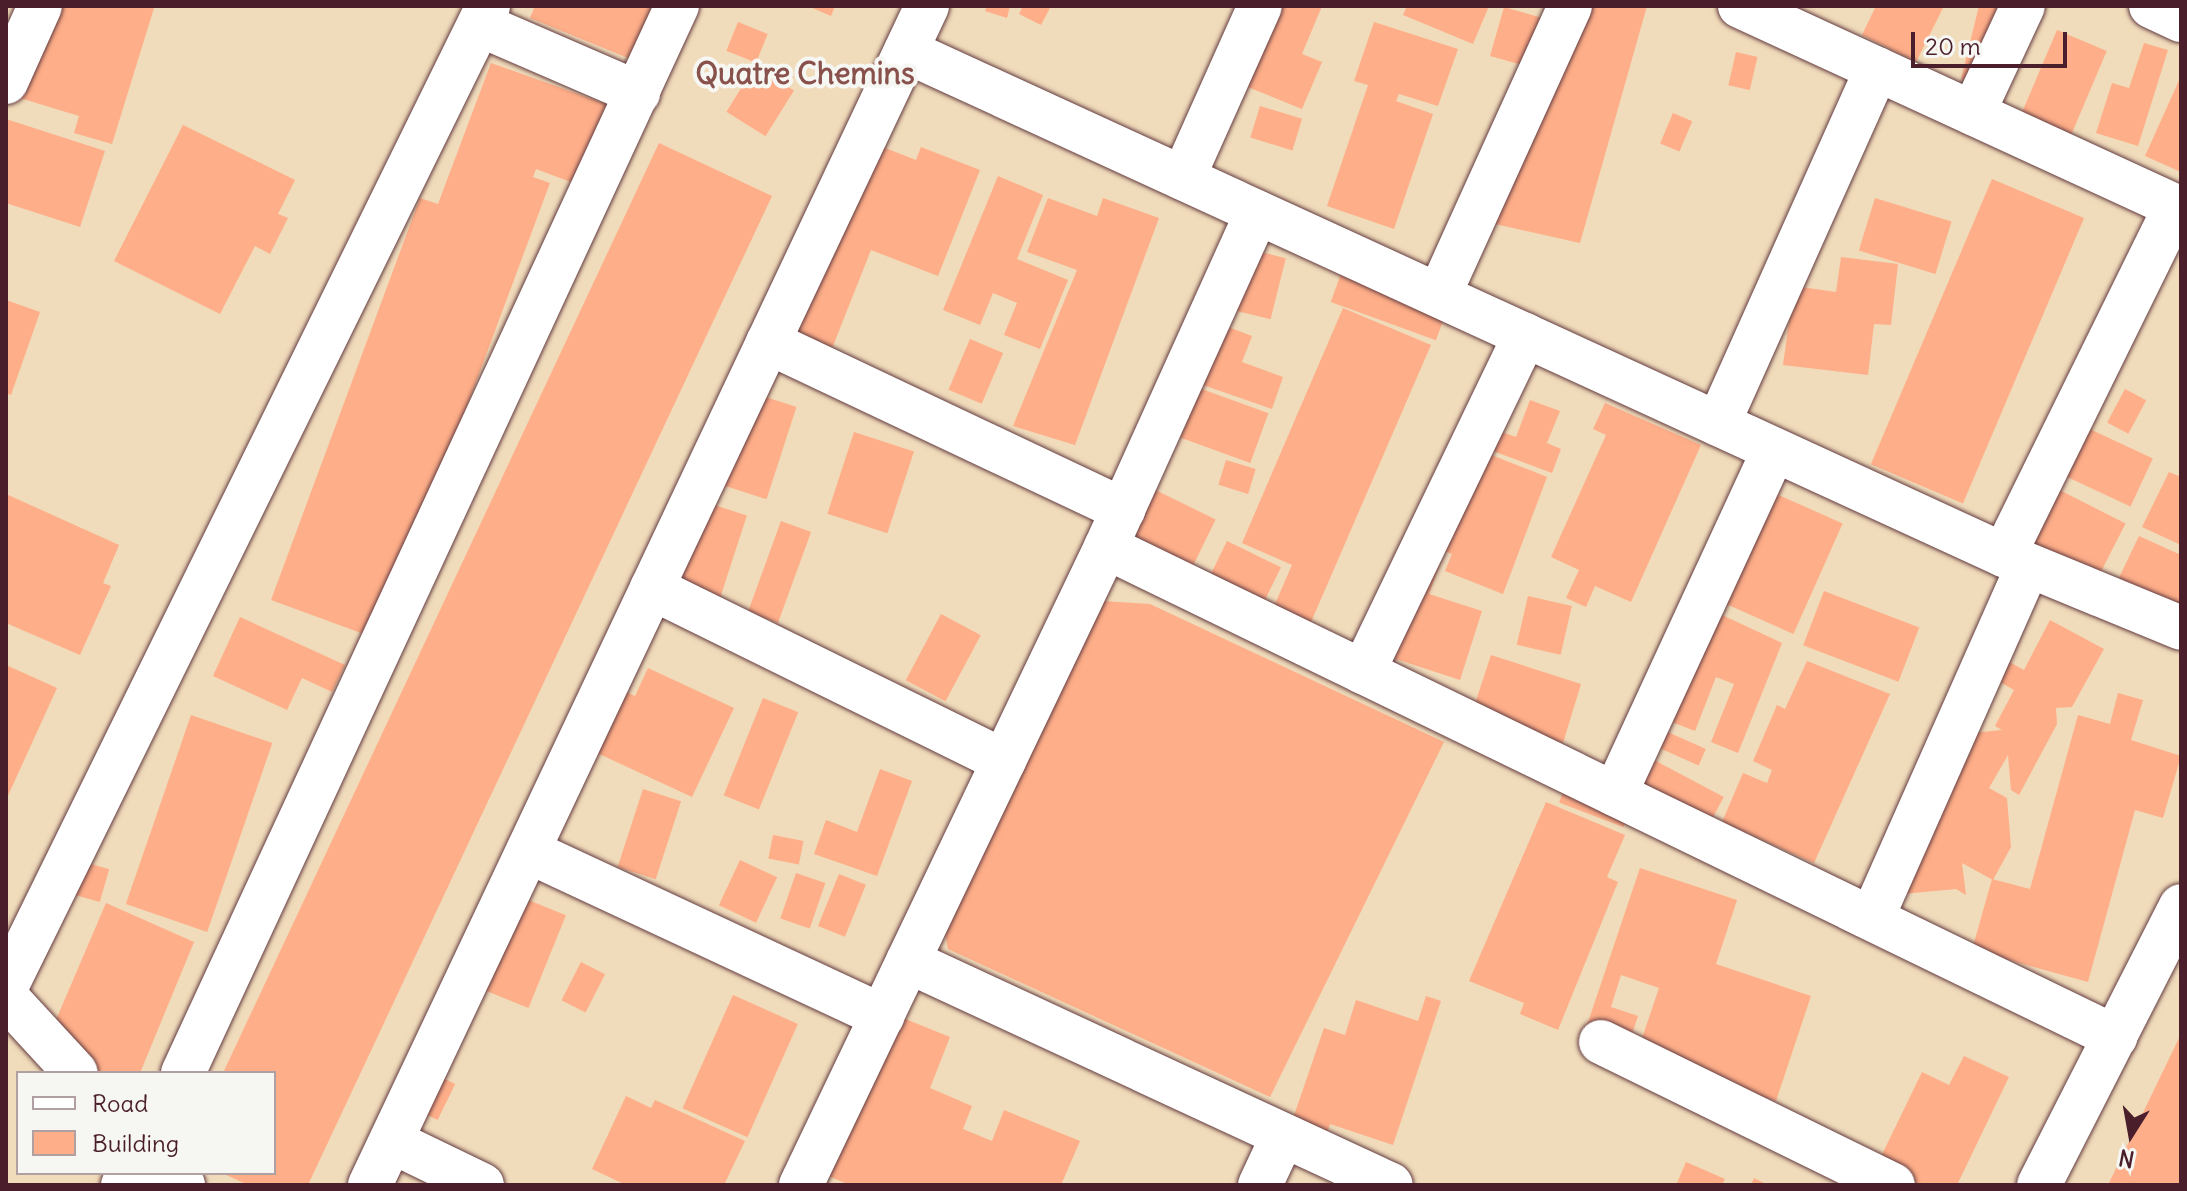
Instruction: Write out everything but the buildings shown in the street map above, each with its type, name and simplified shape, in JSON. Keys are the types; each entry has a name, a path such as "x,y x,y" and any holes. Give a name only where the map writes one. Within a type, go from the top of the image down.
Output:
{"street":[{"path":"6,82 40,6"},
{"path":"184,1071 677,6"},
{"path":"370,1185 927,6"},
{"path":"1183,178 1260,6"},
{"path":"1439,295 1570,6"},
{"path":"1740,6 2178,208 2016,561 1872,918"},
{"path":"1973,113 2023,6"},
{"path":"2151,6 2181,20"},
{"path":"6,987 485,16 638,93"},
{"path":"906,51 2016,561 2181,628"},
{"path":"1718,424 1877,69"},
{"path":"801,1185 1114,529 1257,212"},
{"path":"1363,672 1525,335"},
{"path":"768,342 1114,529 1363,672 2115,1037"},
{"path":"1615,794 1774,450"},
{"path":"652,588 1004,761"},
{"path":"528,851 882,1016"},
{"path":"2039,1185 2181,906"},
{"path":"908,961 1391,1185"},
{"path":"6,997 74,1071"},
{"path":"1601,1042 1893,1185"},
{"path":"1260,1185 1283,1136"},
{"path":"391,1141 482,1185"}],"district":[{"name":"Quatre Chemins","path":"805,73"}]}
